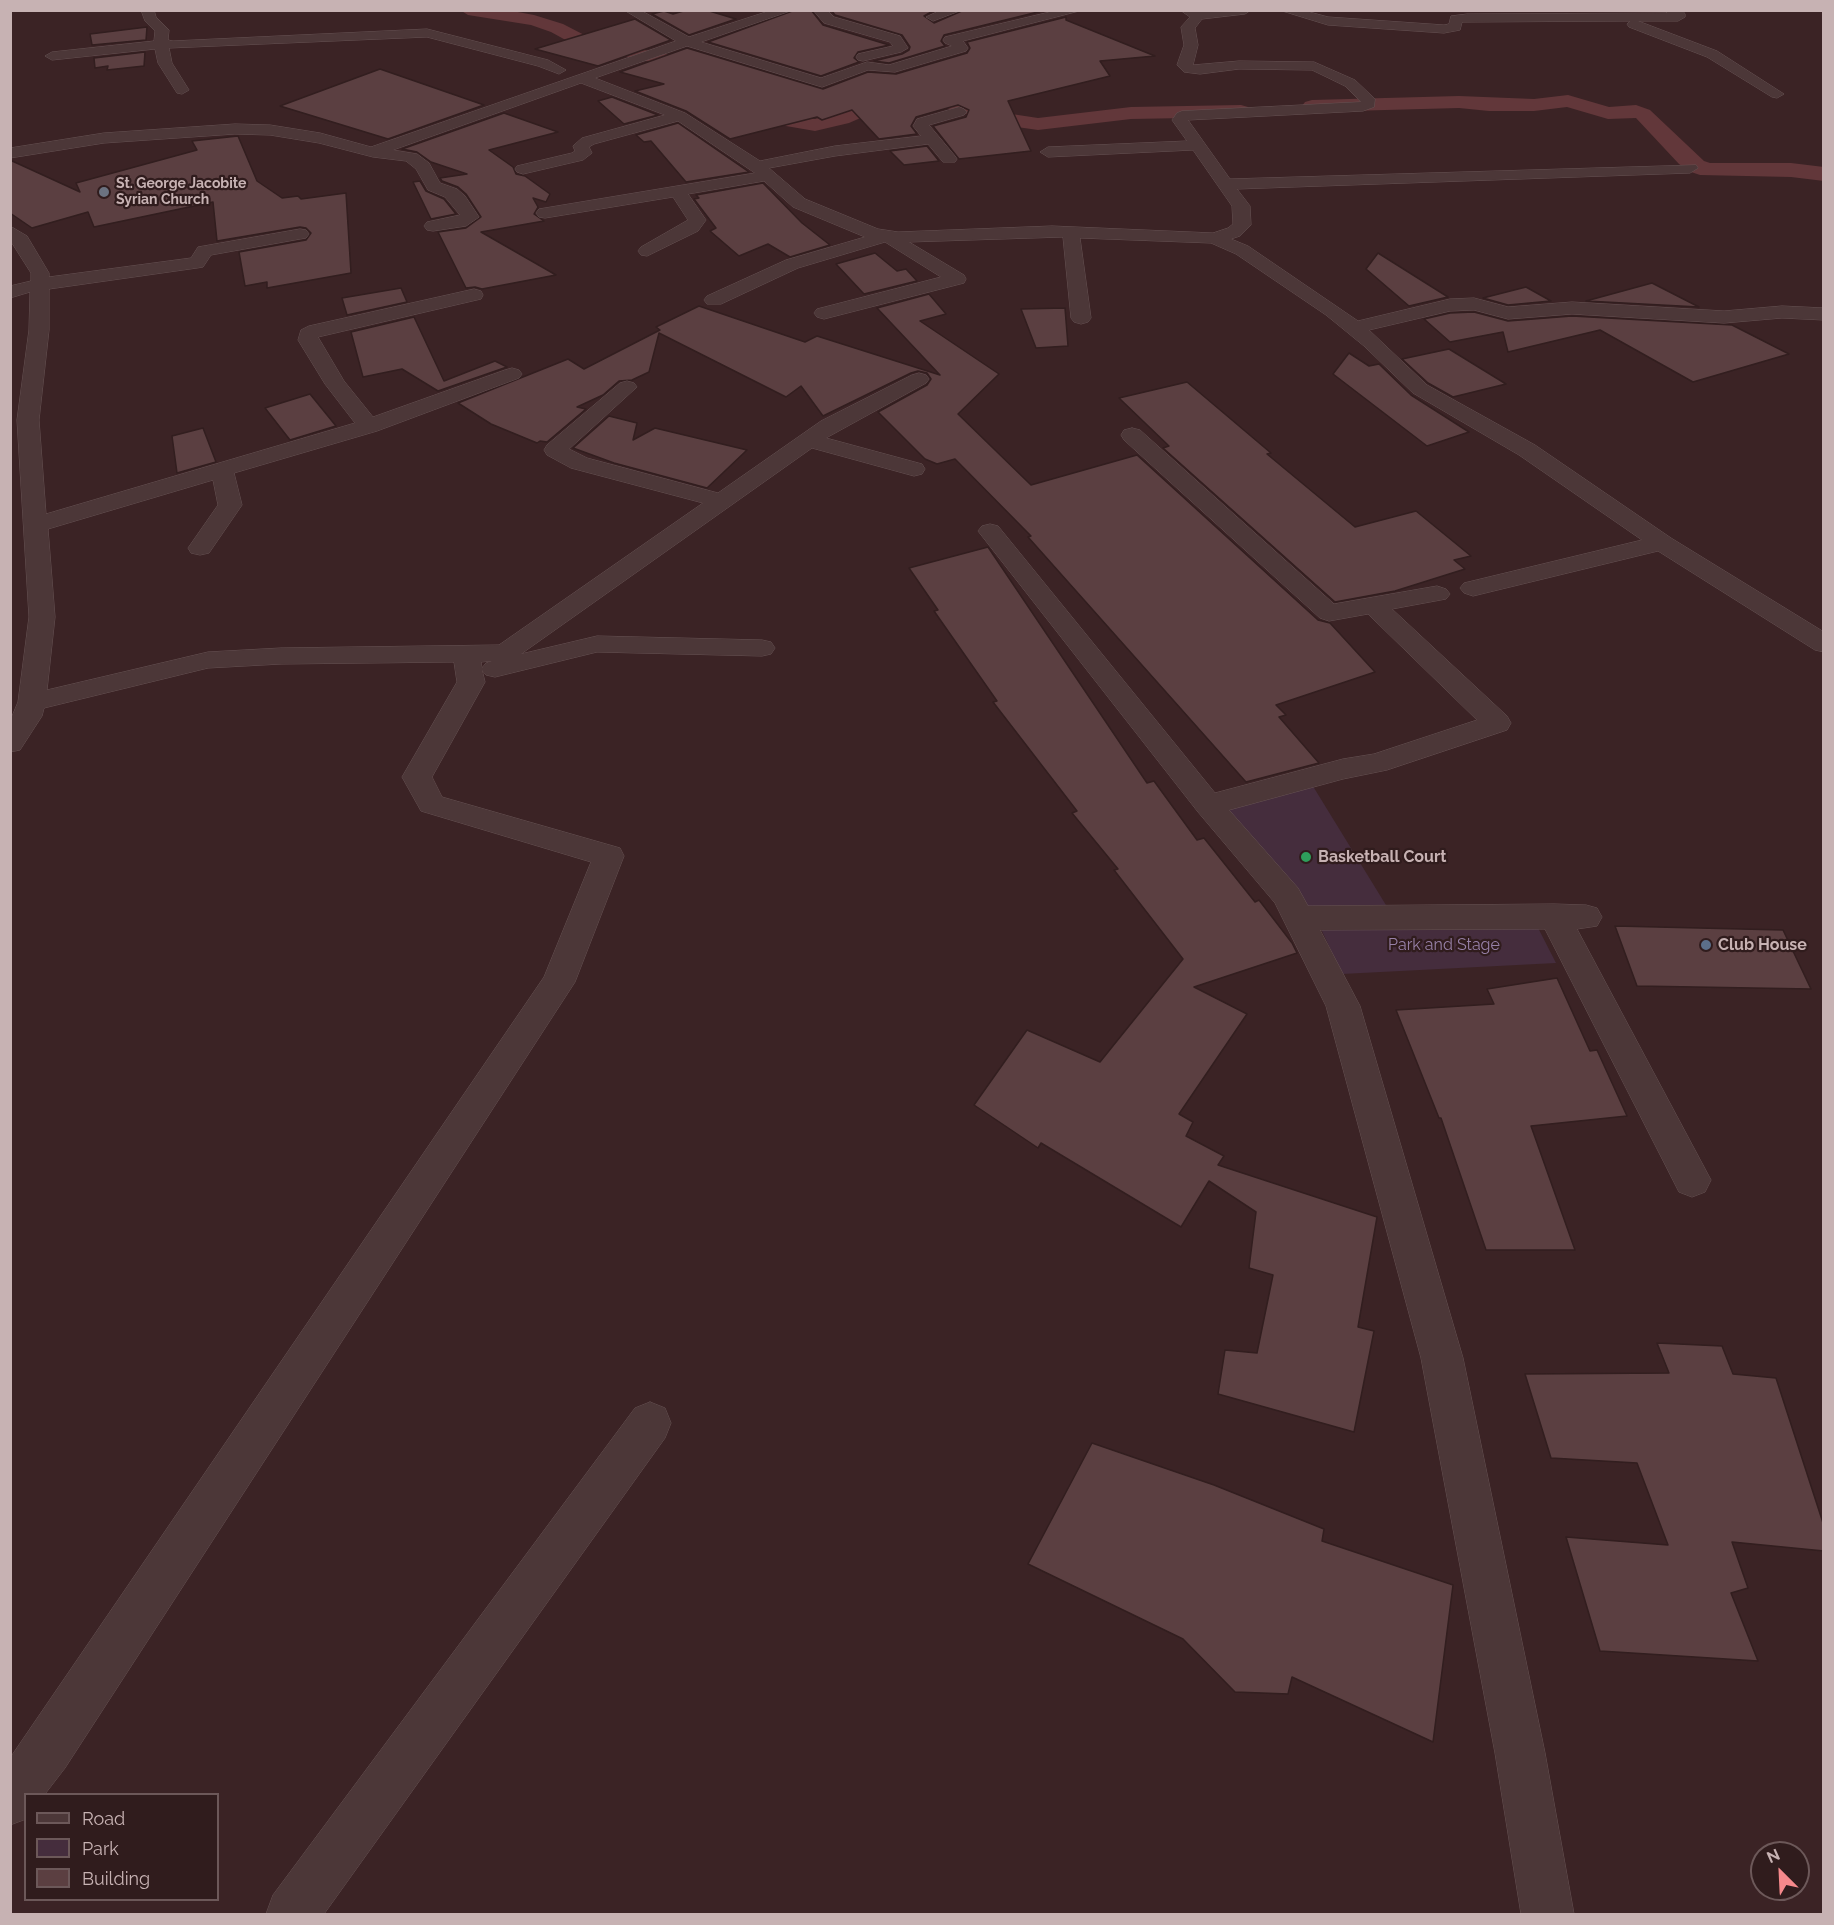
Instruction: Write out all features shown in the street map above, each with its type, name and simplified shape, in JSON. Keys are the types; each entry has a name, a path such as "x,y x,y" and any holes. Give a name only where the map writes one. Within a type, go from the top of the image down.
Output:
{"street":[{"path":"147,10 150,18 162,30 161,43 165,63 182,90"},
{"path":"630,10 688,42 822,82 867,66 890,69 961,48 960,45 950,40 1077,10"},
{"path":"374,152 648,54 787,10"},
{"path":"819,10 829,20 898,41 901,48 858,58 890,69"},
{"path":"933,17 956,10"},
{"path":"1007,10 1027,23"},
{"path":"582,78 680,116 762,171 799,203 874,234 888,236 1071,232 1214,238 1234,232 1242,225 1241,206 1180,120 1182,116 1363,107 1369,103 1350,83 1314,66 1239,65 1200,70 1189,69 1184,65 1191,45 1188,27 1192,13 1245,10"},
{"path":"1285,10 1328,21 1444,29 1455,27 1456,19 1467,18 1678,17 1679,14 1671,10"},
{"path":"1618,18 1712,54 1777,94"},
{"path":"52,56 146,47 161,43 173,45 427,33 543,63 559,70"},
{"path":"949,159 921,126 922,122 958,112"},
{"path":"523,169 577,157 584,153 581,146 588,141 680,116"},
{"path":"10,153 104,138 235,129 270,129 320,138 374,152 411,157 423,166 434,186 451,193 459,200 470,218 433,226"},
{"path":"545,213 678,192 835,151 933,139"},
{"path":"1048,152 1198,145"},
{"path":"1226,184 1690,168"},
{"path":"646,251 692,227 697,220 678,192"},
{"path":"10,231 21,240 40,273 41,284 29,332 22,374 28,420 42,617 32,702 28,716 10,743"},
{"path":"1071,232 1081,318"},
{"path":"10,292 41,284 197,263 204,251 300,234"},
{"path":"714,300 792,264 888,236 957,279 824,312"},
{"path":"1214,238 1242,250 1333,311 1420,389 1527,450 1662,543 1824,644"},
{"path":"369,426 335,384 308,340 308,334 316,330 474,295"},
{"path":"1354,328 1450,305 1466,304 1508,313 1572,308 1724,317 1782,312 1824,314"},
{"path":"35,525 369,426 512,374"},
{"path":"468,664 505,653 829,426 919,379"},
{"path":"627,387 555,450 579,463 722,501"},
{"path":"1132,435 1329,614 1437,594"},
{"path":"809,440 914,469"},
{"path":"200,548 231,505 222,471"},
{"path":"990,531 1208,805 1287,896 1343,1006 1442,1358 1520,1753 1548,1914"},
{"path":"1473,588 1662,543"},
{"path":"1208,805 1343,769 1377,763 1497,723 1374,606"},
{"path":"32,702 208,660 281,656 468,664 597,644 762,648"},
{"path":"10,1800 47,1750 558,982 609,856 431,804 417,777 471,682 468,664"},
{"path":"1298,918 1570,917 1692,1180"},
{"path":"292,1914 650,1423"}],"green space":[{"name":"Basketball Court","path":"1311,783 1389,910 1304,913 1208,805"},
{"name":"Park and Stage","path":"1534,920 1556,963 1342,974 1321,929"}],"building":[{"path":"687,10 706,10 736,19 689,35 652,14 664,11 673,14"},
{"path":"795,10 811,10 823,25 889,45 858,52 854,58 859,62 821,76 708,42"},
{"path":"831,10 935,10 924,16 934,23 964,10 1046,10 944,35 941,41 945,46 889,63 874,61 909,50 910,47 902,35 835,15"},
{"path":"1066,17 1066,20 1155,56 1100,61 1110,76 1008,101 1031,151 959,159 933,126 966,117 969,110 958,105 916,117 911,126 917,134 879,139 852,110 822,120 817,117 730,139 686,111 635,91 664,84 620,72 687,48 823,89 868,72 896,74 967,53 970,48 967,42"},
{"path":"635,19 671,40 598,66 535,49"},
{"path":"147,27 146,40 92,45 90,34"},
{"path":"145,52 144,66 107,70 108,66 95,68 94,58"},
{"path":"380,69 484,105 388,139 280,106"},
{"path":"612,97 658,115 624,124 598,101"},
{"path":"504,113 558,132 489,150 513,167 516,174 525,176 550,194 546,202 533,198 538,207 534,214 544,221 481,232 556,275 482,289 466,288 438,232 466,228 481,217 466,194 440,178 467,174 431,162 417,152 402,149"},
{"path":"678,123 749,172 686,182 651,141 644,142 636,135"},
{"path":"238,136 257,181 282,198 298,196 301,199 346,193 351,273 267,288 267,282 245,286 239,252 306,240 311,233 306,228 300,227 217,241 213,202 94,227 88,212 32,228 10,213 10,160 80,192 76,183 197,150 192,141"},
{"path":"927,146 939,161 904,165 890,151"},
{"path":"420,181 426,191 444,199 456,214 431,219 413,182"},
{"path":"763,183 802,223 830,245 790,257 768,244 739,256 710,231 716,228 694,199 699,198 696,195"},
{"path":"875,253 897,271 906,269 917,281 864,294 836,264"},
{"path":"1378,253 1448,297 1409,306 1366,269"},
{"path":"1652,283 1699,307 1586,301"},
{"path":"1526,287 1551,301 1508,305 1483,298"},
{"path":"401,288 407,302 347,315 342,298"},
{"path":"929,294 946,314 920,321 999,374 958,414 1031,485 1137,455 1318,620 1330,623 1375,672 1276,705 1286,715 1279,717 1319,763 1246,782 1028,537 1031,536 955,459 937,464 925,459 878,412 927,385 931,379 927,373 918,371 911,373 823,416 801,386 786,397 659,333 649,372 632,380 619,381 603,395 577,407 586,409 547,442 537,443 491,424 458,403 568,359 584,369 660,330 656,327 699,306 805,342 817,336 940,375 877,308"},
{"path":"1065,308 1068,346 1036,348 1021,309"},
{"path":"1474,312 1508,321 1572,316 1732,325 1789,354 1693,382 1600,330 1508,352 1503,332 1450,342 1424,319 1450,313"},
{"path":"414,317 444,381 495,361 507,367 438,391 402,369 363,377 351,332"},
{"path":"1449,349 1506,384 1453,397 1428,383 1402,359"},
{"path":"1349,353 1369,366 1379,364 1411,395 1469,432 1427,446 1333,374"},
{"path":"1187,382 1271,453 1267,454 1355,527 1416,511 1471,556 1454,560 1465,569 1395,591 1335,602 1163,448 1169,446 1119,398"},
{"path":"310,394 336,426 290,440 265,408"},
{"path":"609,416 637,423 633,440 655,428 747,450 707,488 614,463 573,448"},
{"path":"203,428 216,462 177,473 172,436"},
{"path":"988,547 1147,783 1154,781 1197,840 1204,838 1255,902 1259,900 1297,953 1194,987 1247,1014 1179,1114 1193,1122 1186,1136 1224,1156 1218,1165 1377,1217 1358,1327 1374,1331 1354,1432 1218,1394 1225,1350 1257,1353 1273,1275 1249,1268 1256,1212 1209,1181 1181,1227 1041,1143 1038,1148 974,1105 1027,1030 1100,1062 1183,959 1114,870 1118,869 1072,813 1077,811 993,702 997,701 934,611 938,610 909,568"},
{"name":"Club House","path":"1615,926 1783,930 1811,989 1637,986"},
{"path":"1557,978 1590,1051 1597,1050 1627,1116 1531,1126 1575,1250 1486,1250 1441,1118 1439,1118 1396,1010 1494,1004 1487,989"},
{"path":"1657,1343 1722,1346 1733,1374 1776,1378 1824,1526 1824,1551 1732,1542 1748,1588 1731,1593 1758,1661 1600,1651 1566,1537 1668,1545 1637,1463 1551,1458 1525,1374 1669,1373"},
{"path":"1092,1443 1214,1485 1324,1529 1322,1541 1453,1585 1433,1742 1292,1677 1288,1694 1235,1692 1183,1639 1028,1564"}],"waterway":[{"path":"468,10 534,20 557,28 589,45 658,57 677,64 698,66 701,75 740,95 756,108 793,122 815,125 842,119 860,111 920,101 941,100 1003,119 1038,124 1131,113 1241,111"},
{"path":"1312,106 1459,102 1534,105 1568,101 1608,113 1636,111 1643,114 1687,159 1696,166 1708,170 1791,170 1824,174"}],"place":[{"name":"St. George Jacobite Syrian Church","path":"104,192"},
{"name":"Basketball Court","path":"1306,857"},
{"name":"Club House","path":"1706,945"}]}
